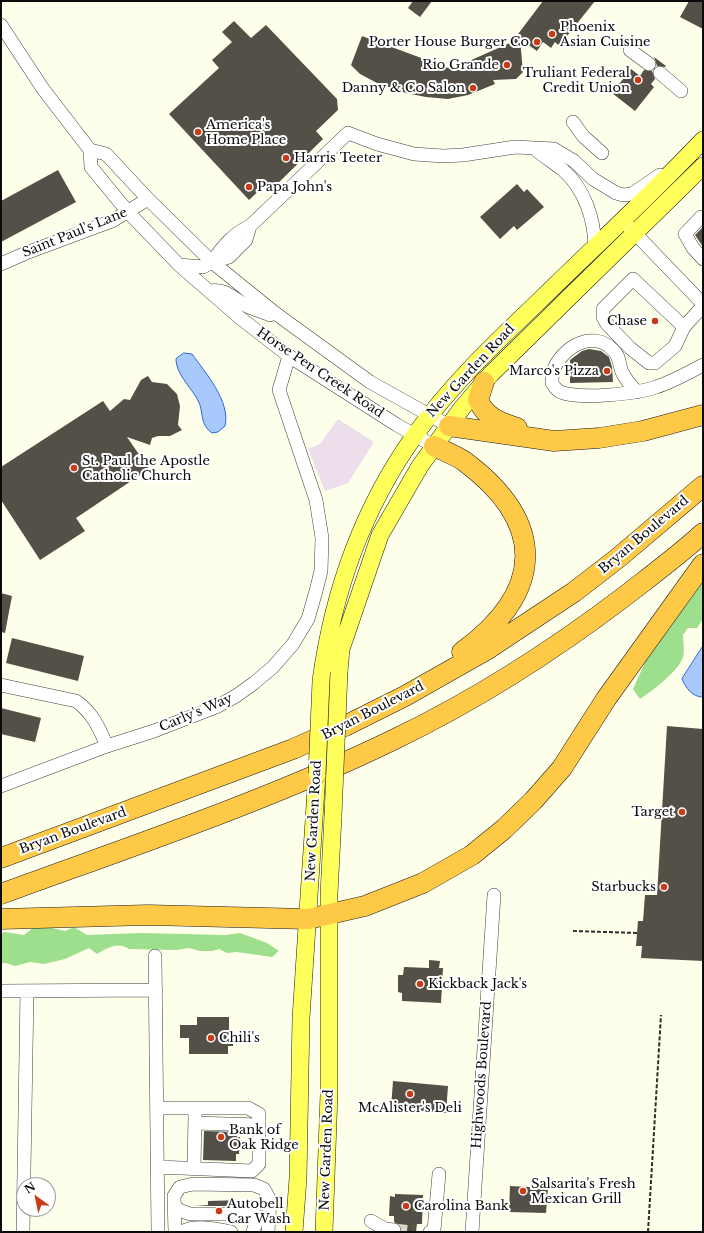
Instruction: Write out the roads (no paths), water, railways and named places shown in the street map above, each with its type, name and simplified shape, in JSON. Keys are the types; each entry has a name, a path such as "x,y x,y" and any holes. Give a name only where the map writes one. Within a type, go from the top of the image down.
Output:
{"highway":[{"path":"484,382 478,400 485,412 493,419 524,430 540,439"},
{"path":"449,426 554,441 599,438 636,432 674,424 703,415"},
{"path":"345,726 479,640 506,611 516,594 521,579 525,564 525,550 520,525 513,510 493,486 463,460 434,446"},
{"name":"Bryan Boulevard","path":"1,858 235,772 345,726 405,696 468,661 537,618 618,558 703,486"},
{"path":"1,894 234,808 361,755 403,735 482,692 550,649 621,599 703,533"},
{"path":"1,919 148,915 308,919 365,906 423,883 472,855 504,829 533,801 562,768 606,699 703,564"}],"main road":[{"name":"New Garden Road","path":"294,1232 298,1178 301,1018 315,822 321,681 326,643 335,606 352,552 369,513 415,435 448,393 495,343 623,220 699,144"},
{"name":"New Garden Road","path":"324,1232 329,1094 330,915 339,672 341,649 380,535 420,466 484,382 703,166"}],"street":[{"name":"Horse Pen Creek Road","path":"1,25 44,89 90,150 91,167 128,212 179,265 239,317 290,356 434,446"},
{"path":"630,50 648,64"},
{"path":"660,73 681,91"},
{"path":"573,122 583,136 602,153"},
{"path":"179,265 203,267 212,262 223,246 239,231 250,226 348,133 377,144 414,154 443,156 463,155 515,147 536,150 554,149 574,161 593,179 616,193 623,195 632,194 644,187 699,144"},
{"name":"Horse Pen Creek Road","path":"90,150 106,154 148,199 212,262 283,320 370,382 449,426"},
{"path":"536,150 564,171 580,190 586,201 592,220 595,246"},
{"name":"Saint Paul's Lane","path":"1,264 26,253 112,221 148,199"},
{"path":"703,217 701,217 685,234 693,248 703,259"},
{"path":"623,220 703,304 684,327 675,346 655,363 649,363 630,348 607,324 603,317 603,309 633,279 684,327"},
{"path":"209,291 216,290 227,292 249,307 283,320"},
{"path":"637,392 625,379 615,352 602,342 594,340 575,344 565,353 553,371 552,383 556,390 563,393 585,395 637,392 656,387 703,365"},
{"name":"Carly's Way","path":"1,786 107,746 187,719 236,696 273,667 293,644 308,619 322,571 322,538 316,500 279,390 283,370 290,356"},
{"path":"1,685 76,701 86,708 94,718 107,746"},
{"name":"Highwoods Boulevard","path":"472,1232 494,895"},
{"path":"156,956 158,1232"},
{"path":"1,991 156,990"},
{"path":"22,1232 26,991"},
{"path":"194,1168 196,1107"},
{"path":"158,1108 248,1108 259,1114 259,1164 252,1170 158,1167"},
{"path":"195,1123 259,1125"},
{"path":"430,1232 434,1230 439,1174"},
{"path":"175,1232 174,1205 176,1191 186,1184 254,1185 264,1189 270,1200 268,1232"},
{"path":"174,1205 179,1210 190,1214 256,1214 257,1219 253,1232"},
{"path":"372,1221 385,1229 394,1230"},
{"path":"182,1232 186,1229 210,1229 231,1232"}],"water":[{"path":"184,353 192,354 210,378 221,397 226,417 225,426 218,432 212,433 206,427 200,405 179,371 176,359"},
{"path":"703,646 703,697 699,697 693,694 685,686 682,679"}],"tunnel":[{"path":"394,1230 413,1232"}],"place":[{"name":"Phoenix Asian Cuisine","path":"552,34"},
{"name":"Porter House Burger Co","path":"537,42"},
{"name":"Rio Grande","path":"507,65"},
{"name":"Truliant Federal Credit Union","path":"638,80"},
{"name":"Danny & Co Salon","path":"473,88"},
{"name":"America's Home Place","path":"198,132"},
{"name":"Harris Teeter","path":"286,158"},
{"name":"Papa John's","path":"249,187"},
{"name":"Chase","path":"655,321"},
{"name":"Marco's Pizza","path":"607,371"},
{"name":"St. Paul the Apostle Catholic Church","path":"74,468"},
{"name":"Target","path":"682,812"},
{"name":"Starbucks","path":"664,887"},
{"name":"Kickback Jack's","path":"420,984"},
{"name":"Chili's","path":"211,1038"},
{"name":"McAlister's Deli","path":"410,1094"},
{"name":"Bank of Oak Ridge","path":"221,1137"},
{"name":"Salsarita's Fresh Mexican Grill","path":"523,1191"},
{"name":"Carolina Bank","path":"406,1206"},
{"name":"Autobell Car Wash","path":"219,1211"}]}
